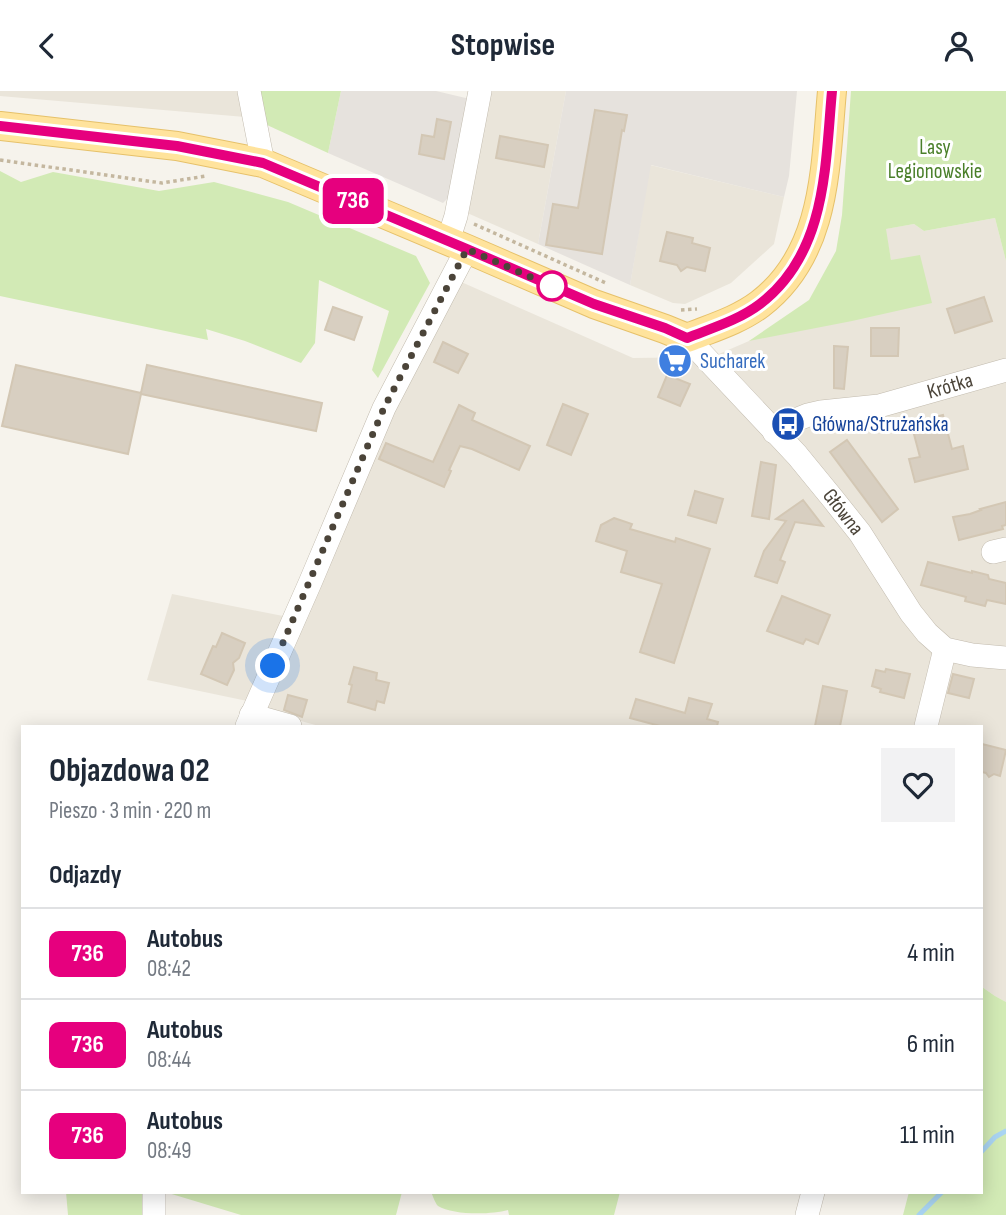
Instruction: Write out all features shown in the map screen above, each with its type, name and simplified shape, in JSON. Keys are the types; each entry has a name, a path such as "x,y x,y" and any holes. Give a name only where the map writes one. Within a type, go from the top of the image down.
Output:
{"main road":[{"path":"0,126 177,146 263,163 594,304 687,338 744,314 761,303 802,256 821,203 832,91"}],"street":[{"path":"248,91 263,163"},
{"path":"282,725 249,721 457,245 456,216 480,91"},
{"name":"Główna","path":"687,338 797,455 860,533 911,613 927,633 945,649"},
{"name":"Krótka","path":"774,432 808,415 879,406 1006,370"},
{"path":"926,725 945,649 1006,659"},
{"path":"154,1194 154,1215"},
{"path":"807,1215 812,1194"}],"shaded area":[{"path":"0,91 240,91 245,117 0,96"},
{"path":"341,91 436,91 470,99 452,194 443,203 328,153"},
{"path":"488,91 566,91 538,244 465,212"},
{"path":"566,91 797,91 789,176 784,197 651,165 630,285 538,244"},
{"path":"650,165 784,197 774,244 731,283 685,304 673,303 630,285"},
{"path":"995,218 1006,261 1006,1002 983,988 983,725 315,725 261,710 374,431 459,281 633,358 712,357 749,341 891,260 885,229 914,224 924,231"},
{"path":"172,594 288,617 252,702 147,680"}],"green space":[{"path":"260,91 341,91 328,153 267,125"},
{"name":"Lasy Legionowskie","path":"851,91 1006,91 1006,261 995,218 924,231 914,224 886,229 891,260 920,255 932,303 749,341 809,300 836,251 842,215"},
{"path":"0,171 21,182 53,172 159,191 214,182 288,202 416,256 430,283 378,378 372,370 389,311 319,280 315,343 301,363 206,329 208,340 0,296"},
{"path":"983,988 1006,1002 1006,1215 903,1215 908,1194 983,1194"},
{"path":"66,1194 149,1194 148,1215 68,1215"},
{"path":"172,1194 401,1194 396,1215 241,1215"},
{"path":"432,1194 619,1194 614,1215 509,1215 508,1210 472,1213 452,1211 437,1205"}],"building":[{"path":"595,110 627,115 624,131 622,130 602,254 546,245 553,204 578,208"},
{"path":"437,119 451,122 444,159 419,154 422,135 434,137"},
{"path":"500,136 548,145 544,167 496,158"},
{"path":"667,232 693,238 692,243 710,248 705,271 687,267 681,271 677,265 660,261"},
{"path":"984,297 992,321 955,333 947,309"},
{"path":"333,307 362,317 354,340 325,330"},
{"path":"871,328 899,328 898,356 871,356"},
{"path":"443,342 468,354 458,373 434,362"},
{"path":"834,346 848,347 844,389 834,388"},
{"path":"16,365 141,393 147,365 322,403 316,431 141,394 128,454 2,426"},
{"path":"667,375 690,384 680,406 658,397"},
{"path":"563,404 588,414 571,455 547,445"},
{"path":"459,405 475,413 472,420 530,446 519,470 460,446 444,487 379,459 386,443 433,462"},
{"path":"943,415 952,449 963,446 968,469 915,482 909,459 920,457 911,423"},
{"path":"847,440 898,509 882,522 830,452"},
{"path":"761,462 776,465 769,519 752,516"},
{"path":"695,491 723,499 716,523 688,515"},
{"path":"803,500 823,526 795,522 780,560 785,562 777,583 755,576 764,551 786,521 776,519"},
{"path":"1006,502 1006,525 1002,526 1003,529 959,540 953,517"},
{"path":"614,518 632,524 630,529 675,542 676,538 710,549 674,663 640,652 662,584 621,572 627,551 596,541 601,525"},
{"path":"928,562 988,575 989,579 1006,583 1006,604 987,600 985,606 965,601 966,597 921,585"},
{"path":"782,596 830,615 818,644 806,639 803,644 767,631"},
{"path":"222,633 245,643 239,658 233,663 234,670 227,685 201,674"},
{"path":"354,667 377,673 376,680 389,683 384,703 377,701 375,710 348,702"},
{"path":"886,669 910,674 904,698 880,692 881,689 872,686 876,670 885,672"},
{"path":"953,674 974,679 969,698 948,693"},
{"path":"823,686 847,691 840,725 815,725"},
{"path":"288,695 307,700 302,717 284,710"},
{"path":"689,698 712,704 707,719 718,722 717,725 656,725 630,718 636,699 685,713"},
{"path":"983,744 1006,750 1000,776 994,774 989,777 983,772"}],"waterway":[{"path":"983,1150 995,1137 1006,1131"},
{"path":"919,1215 940,1194"}],"bus line":[{"name":"736","path":"0,126 177,146 263,163 594,304 687,338 744,314 761,303 776,289 802,256 821,203 832,91"}],"place":[{"name":"Sucharek","path":"675,361"},
{"name":"Główna/Strużańska","path":"788,424"}],"route":[{"path":"273,666 384,408 467,249 558,289 552,286"}]}
